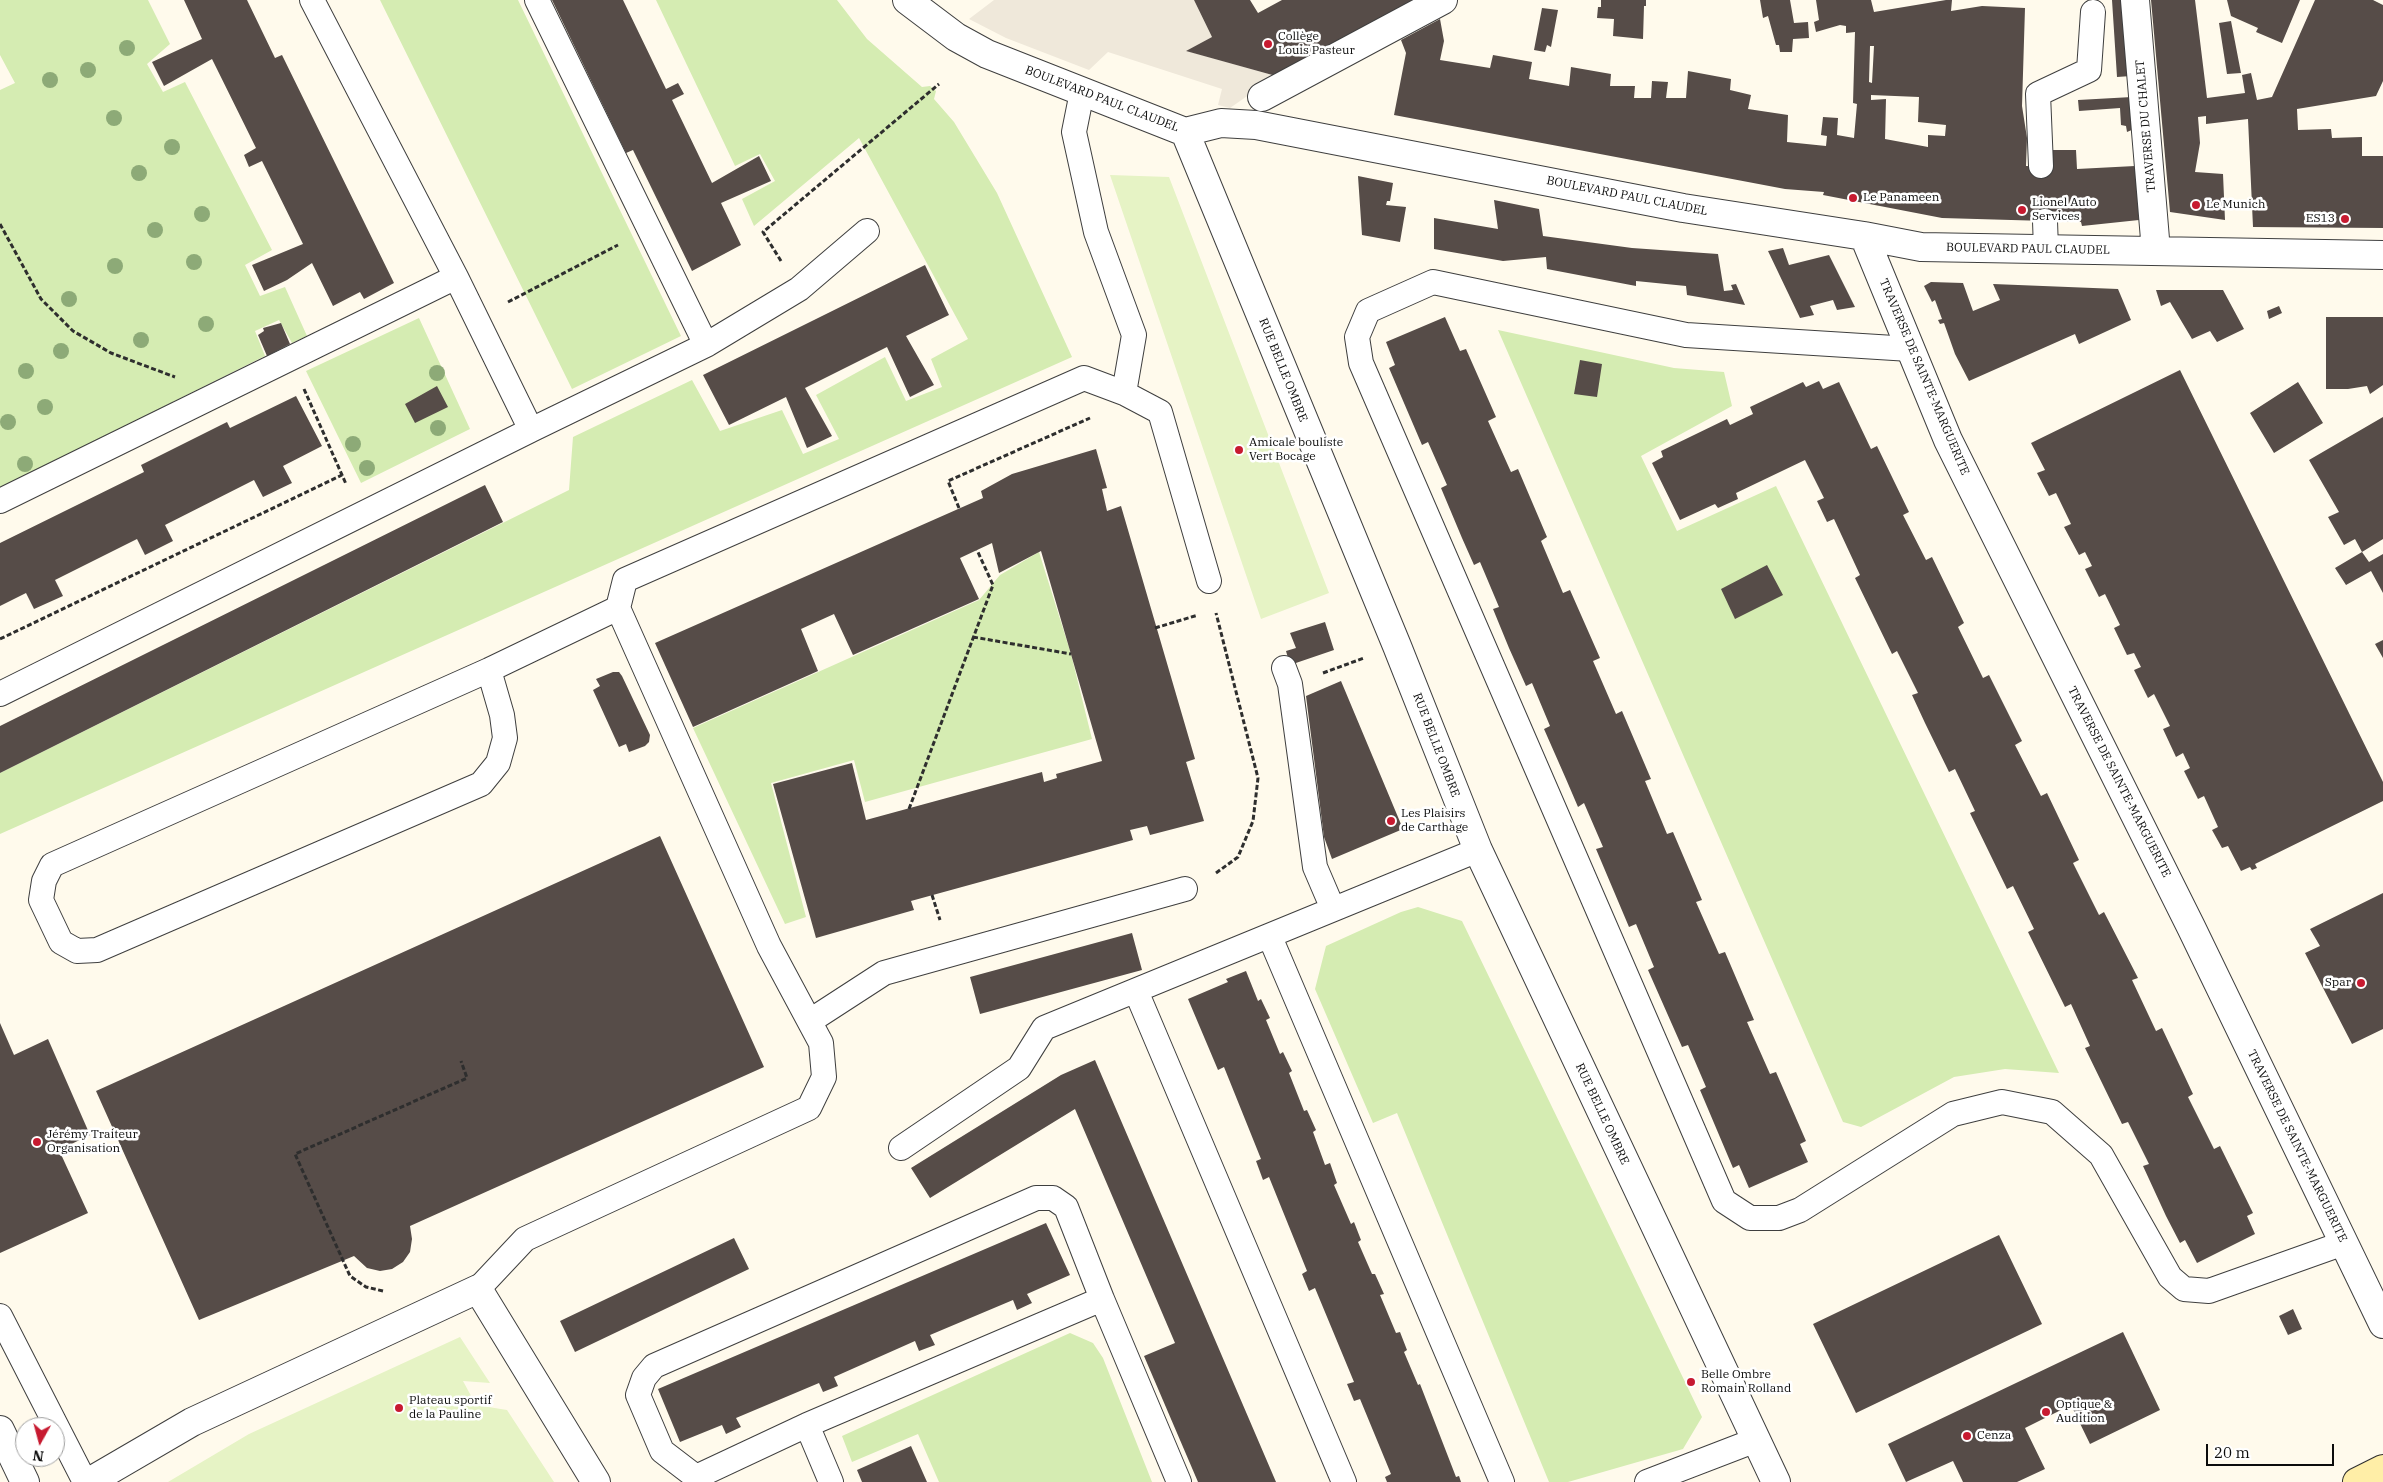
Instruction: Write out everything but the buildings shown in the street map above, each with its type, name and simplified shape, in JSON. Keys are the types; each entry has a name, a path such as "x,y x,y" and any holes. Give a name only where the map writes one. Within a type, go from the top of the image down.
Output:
{"main road":[{"path":"2357,1482 2383,1469"}],"street":[{"name":"BOULEVARD PAUL CLAUDEL","path":"907,0 956,37 987,54 1185,132 1221,123 1256,125 1683,208 1864,236 1920,247 2383,255"},
{"path":"1262,97 1443,0"},
{"name":"TRAVERSE DU CHALET","path":"2135,0 2156,251"},
{"name":"RUE BELLE OMBRE","path":"1185,132 1398,646 1478,850 1776,1482"},
{"name":"TRAVERSE DE SAINTE-MARGUERITE","path":"1864,236 1948,440 2191,927 2383,1324"},
{"path":"90,1482 192,1422 478,1288 596,1482"},
{"path":"0,1430 25,1482"}],"lane":[{"path":"312,0 456,278 531,430"},
{"path":"537,0 706,345"},
{"path":"2042,166 2038,94 2089,70 2093,12"},
{"path":"1082,92 1074,132 1096,232 1134,335 1124,393"},
{"path":"2045,221 2046,249"},
{"path":"0,694 706,345 799,289 868,231"},
{"path":"0,501 456,278"},
{"path":"1910,349 1686,335 1433,282 1368,311 1357,337 1361,364 1724,1201 1750,1218 1779,1218 1800,1210 1953,1114 2002,1102 2052,1112 2101,1155 2170,1277 2184,1289 2209,1290 2344,1243"},
{"path":"478,1288 526,1239 808,1108 824,1078 821,1043 769,946 618,608 625,580 1084,378 1124,393 1160,412 1209,581"},
{"path":"489,670 502,715 506,738 498,763 481,784 97,950 77,951 61,942 41,900 44,881 52,865 489,670 618,608"},
{"path":"1287,676 1315,867 1333,909"},
{"path":"902,1148 1019,1068 1044,1028 1270,937 1333,909 1478,850"},
{"path":"810,1021 884,973 1186,889"},
{"path":"1270,937 1502,1482"},
{"path":"1136,991 1344,1482"},
{"path":"1102,1299 807,1425 699,1480 662,1451 638,1395 644,1378 654,1366 1036,1198 1053,1198 1066,1207 1178,1482"},
{"path":"0,1316 85,1482"},
{"path":"807,1425 831,1482"},
{"path":"1646,1482 1756,1440"}],"path":[{"path":"799,289 763,232 940,84"},
{"path":"0,224 41,300 73,332 111,353 221,393"},
{"path":"476,318 649,228"},
{"path":"290,359 360,516"},
{"path":"959,508 948,481 1102,413 1124,393"},
{"path":"0,639 342,475"},
{"path":"909,809 993,585 977,550"},
{"path":"1186,889 1203,882 1238,857 1253,821 1258,778 1209,581"},
{"path":"1155,628 1215,609"},
{"path":"973,637 1071,654"},
{"path":"1287,676 1398,646"},
{"path":"366,1287 350,1276 295,1154 467,1078 461,1061"}],"green space":[{"path":"0,0 148,0 170,44 147,64 163,92 185,82 272,250 245,265 260,296 285,287 307,336 292,343 279,320 255,331 265,356 0,488 0,90 15,83 0,55"},
{"path":"380,0 518,0 681,336 572,389"},
{"path":"656,0 837,0 867,39 922,87 930,86 936,91 934,99 954,122 997,193 1072,357 0,834 0,773 569,490 573,437 692,380 720,431 782,410 803,454 839,439 816,395 885,357 906,401 942,387 931,359 968,339 859,138 754,226 742,199 775,181 760,154 735,166"},
{"name":"Amicale bouliste Vert Bocage","path":"1110,175 1169,177 1329,593 1261,619"},
{"path":"419,318 470,429 361,483 306,371"},
{"path":"1498,330 1674,368 1724,372 1732,406 1641,456 1677,531 1776,486 2059,1073 2005,1069 1954,1077 1861,1127 1843,1122"},
{"path":"1039,552 1071,654 1092,739 865,802 854,760 771,783 806,917 785,924 693,728 979,600 1000,575"},
{"path":"1418,907 1462,921 1702,1417 1683,1449 1568,1482 1549,1482 1397,1113 1373,1123 1315,989 1326,946 1401,912"},
{"path":"1070,1333 1093,1343 1103,1358 1152,1482 939,1482 918,1434 852,1462 842,1436"},
{"name":"Plateau sportif de la Pauline","path":"460,1337 490,1383 463,1381 476,1405 507,1410 554,1482 168,1482 249,1434"}],"shaded area":[{"path":"994,0 1194,0 1212,37 1187,51 1276,76 1230,108 1218,105 1222,89 1108,52 1089,70 1006,38 969,19"}],"place":[{"name":"Collège Louis Pasteur","path":"1268,44"},
{"name":"Le Panameen","path":"1853,198"},
{"name":"Le Munich","path":"2196,205"},
{"name":"Lionel Auto Services","path":"2022,210"},
{"name":"ES13","path":"2345,219"},
{"name":"Amicale bouliste Vert Bocage","path":"1239,450"},
{"name":"Les Plaisirs de Carthage","path":"1391,821"},
{"name":"Spar","path":"2361,983"},
{"name":"Jérémy Traiteur Organisation","path":"37,1142"},
{"name":"Belle Ombre Romain Rolland","path":"1691,1382"},
{"name":"Plateau sportif de la Pauline","path":"399,1408"},
{"name":"Optique & Audition","path":"2046,1412"},
{"name":"Cenza","path":"1967,1436"}]}
